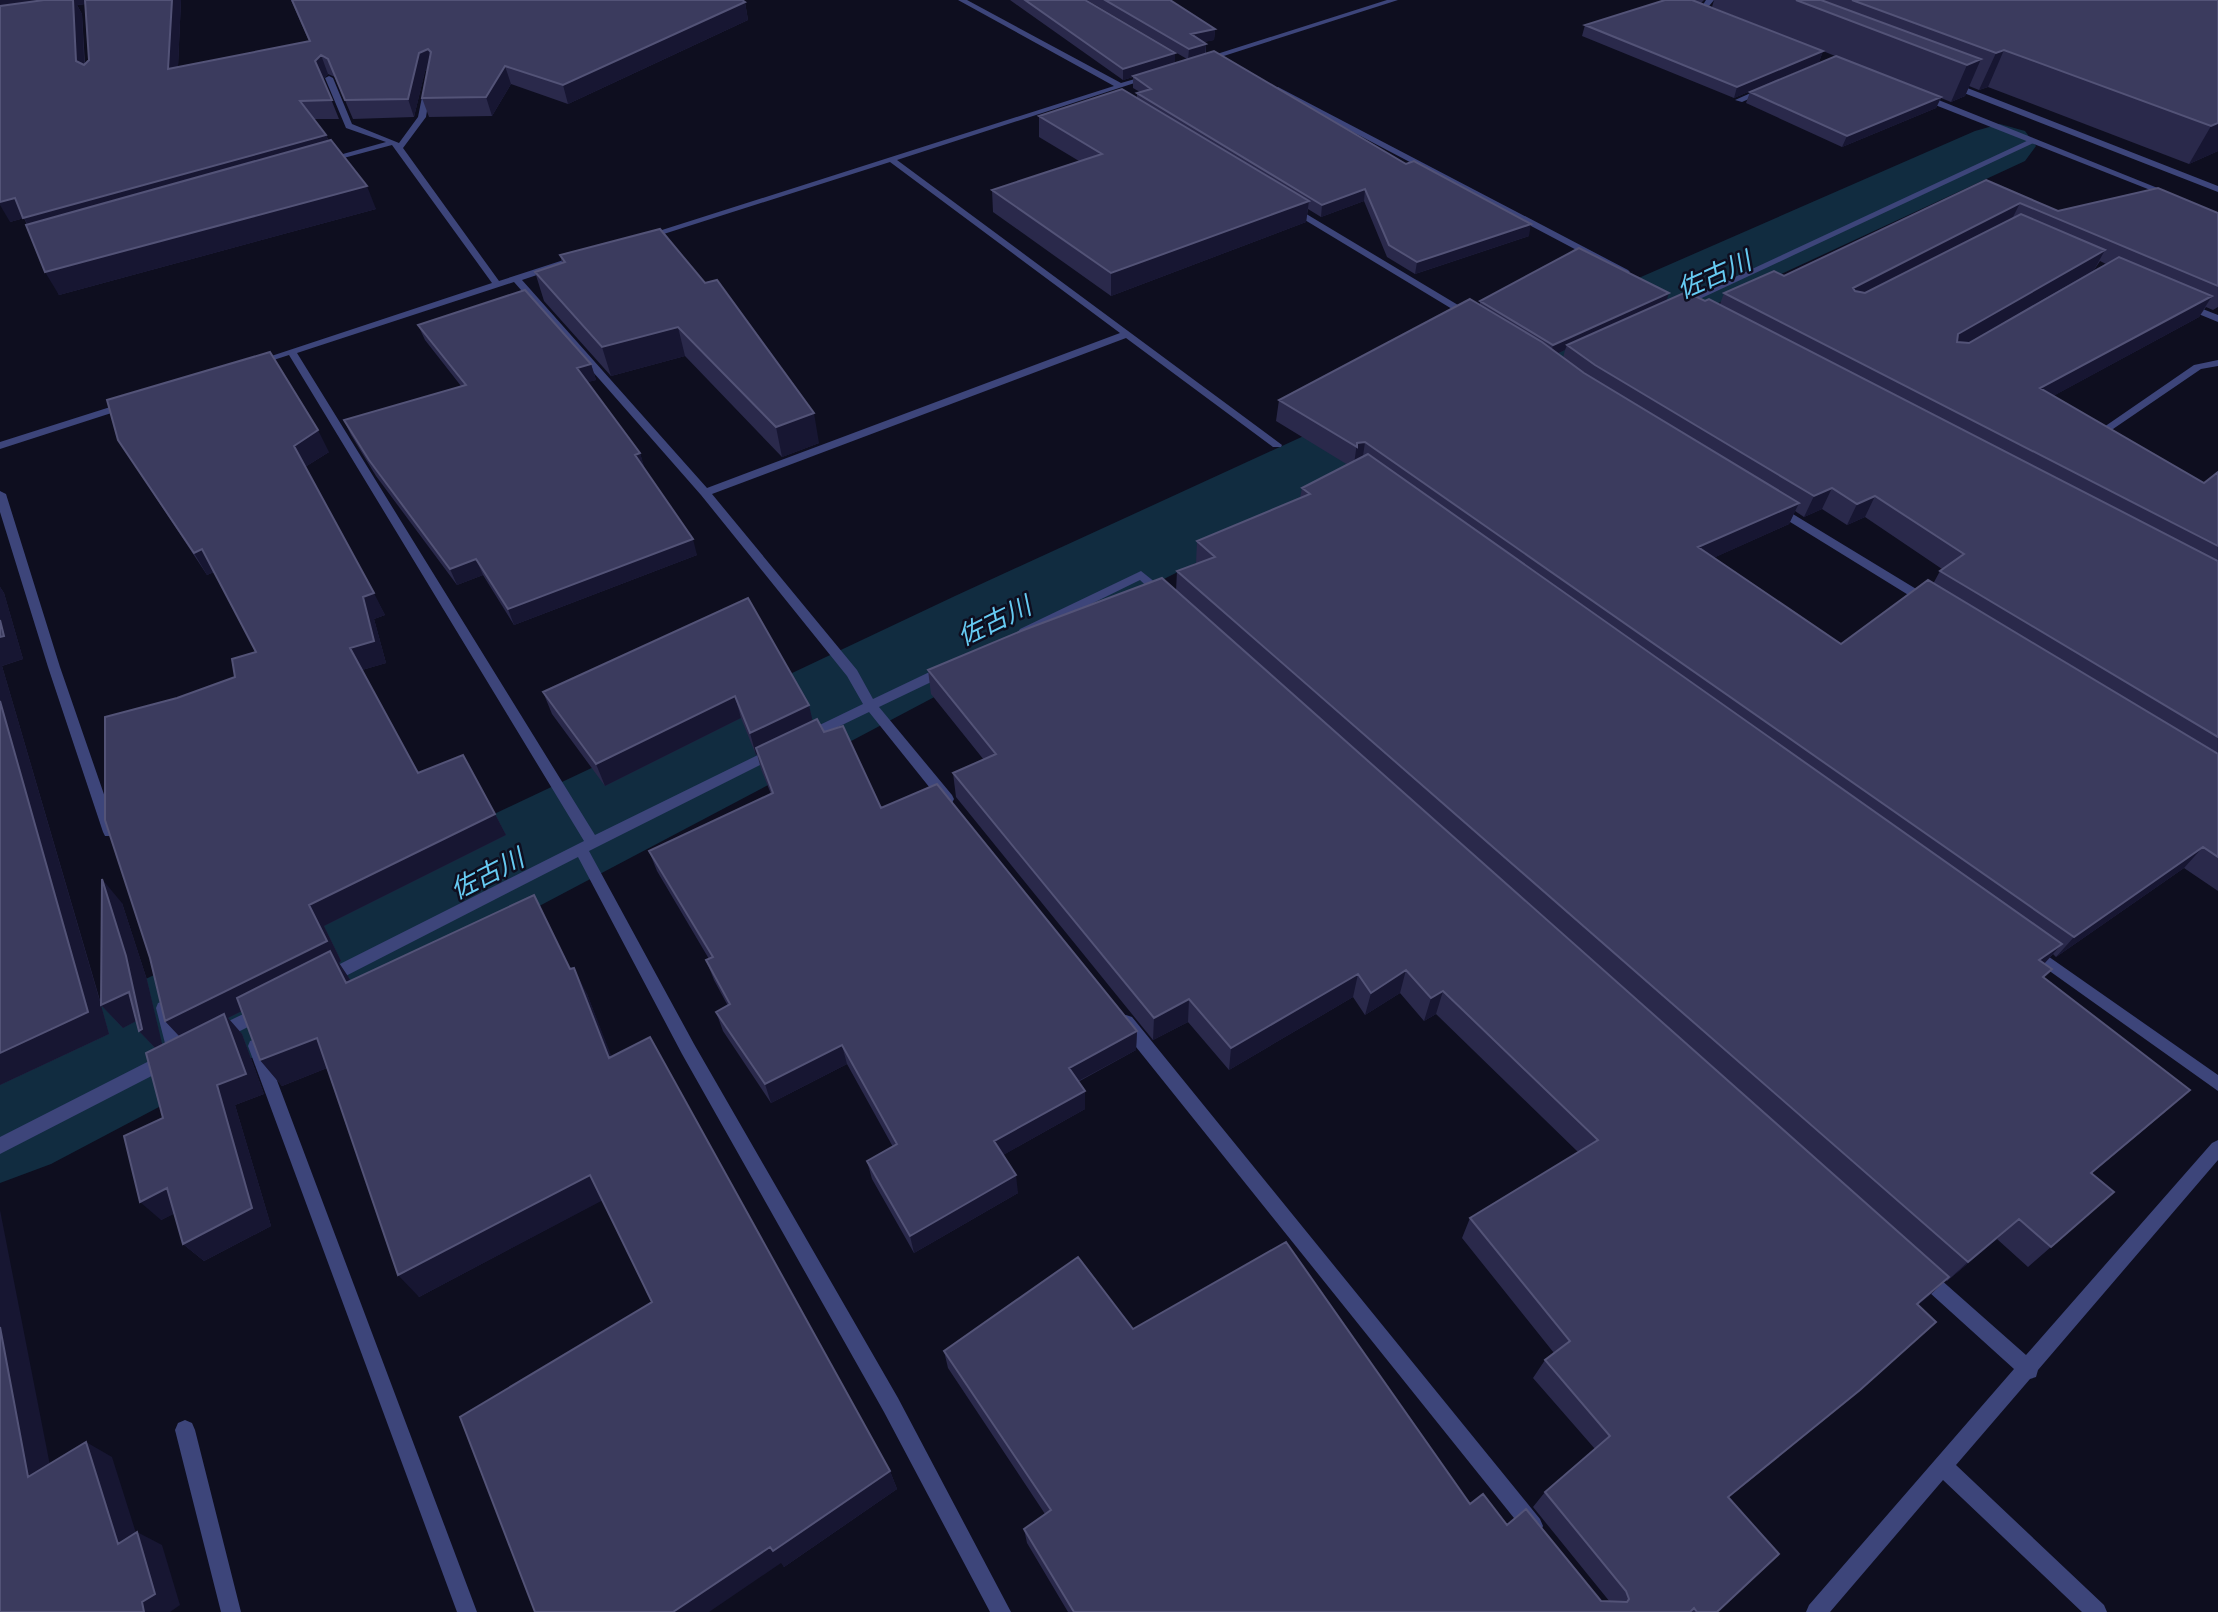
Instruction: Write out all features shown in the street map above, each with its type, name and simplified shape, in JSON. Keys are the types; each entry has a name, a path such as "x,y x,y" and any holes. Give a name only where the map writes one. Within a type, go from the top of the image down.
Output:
{"street":[{"path":"962,0 1119,86"},
{"path":"1196,62 1394,0"},
{"path":"1702,9 1710,0"},
{"path":"1689,5 1714,13"},
{"path":"1214,56 1226,62"},
{"path":"314,165 396,145 422,117 432,72"},
{"path":"632,241 1164,72"},
{"path":"329,78 349,126 396,145 497,284"},
{"path":"1934,78 2218,189"},
{"path":"1263,81 1637,278"},
{"path":"1739,100 1775,86"},
{"path":"1103,91 1115,99"},
{"path":"1909,91 2181,199"},
{"path":"1696,310 1677,303 2034,141"},
{"path":"891,159 1277,445"},
{"path":"1287,206 1483,324"},
{"path":"238,368 593,253"},
{"path":"516,278 705,493 852,673 868,700 958,814"},
{"path":"2181,303 2218,319"},
{"path":"705,493 1127,334"},
{"path":"291,351 575,815 688,1049 891,1405 1001,1612"},
{"path":"2109,427 2198,367 2218,363"},
{"path":"0,446 132,403"},
{"path":"0,494 54,667 116,851"},
{"path":"1771,505 1936,606"},
{"path":"1006,640 1140,575 1171,603"},
{"path":"309,988 587,842 868,700 957,664"},
{"path":"2015,938 2218,1084"},
{"path":"160,990 165,1011 184,1048"},
{"path":"0,1146 184,1048 271,1007"},
{"path":"1115,1008 1542,1536"},
{"path":"247,1019 467,1612"},
{"path":"1816,1612 2029,1370 2218,1148"},
{"path":"1915,1268 2029,1370"},
{"path":"185,1430 231,1612"},
{"path":"1943,1467 2097,1612"}],"building":[{"path":"44,0 73,0 76,61 84,65 89,60 85,0 172,0 168,69 310,41 292,0 745,2 563,85 505,66 486,97 422,98 431,52 428,49 419,53 408,99 345,100 328,59 321,55 315,61 332,100 300,101 326,135 23,218 15,198 0,202 0,6"},
{"path":"1025,0 1085,0 1175,53 1123,69"},
{"path":"1105,0 1170,0 1215,29 1191,34 1206,44 1189,49"},
{"path":"1665,0 1692,0 1823,51 1737,87 1585,25"},
{"path":"1796,0 1821,0 1981,59 1967,65"},
{"path":"1852,0 2218,0 2218,123 2211,126 2004,50 1996,53"},
{"path":"1214,51 1406,164 1414,161 1531,224 1417,262 1389,245 1365,189 1322,205 1137,93 1151,89 1133,76"},
{"path":"1836,56 1941,97 1847,136 1750,92"},
{"path":"1122,89 1309,201 1111,273 992,190 1102,154 1039,116"},
{"path":"331,140 367,186 45,272 26,225"},
{"path":"1986,180 2058,211 2158,188 2218,213 2218,286 2020,203 1853,288 1865,293 2021,214 2105,250 1958,334 1957,342 1969,343 2119,257 2212,296 2040,388 2204,483 2218,472 2218,546 1724,293 1774,271 1784,276"},
{"path":"660,229 705,283 717,280 814,413 776,427 678,327 602,347 535,272 565,262 560,255"},
{"path":"1579,248 1669,293 1553,345 1480,301"},
{"path":"525,290 591,364 577,368 640,453 635,455 693,539 508,609 476,559 450,569 369,460 344,420 466,385 418,325"},
{"path":"1686,292 1705,301 1709,299 2218,561 2218,737 1940,571 1964,554 1875,496 1857,504 1832,488 1814,496 1595,365 1567,345"},
{"path":"1470,299 1542,342 1584,373 1799,503 1698,547 1841,644 1928,580 2218,754 2218,857 2203,847 2074,937 1365,442 1357,443 1357,447 1279,400"},
{"path":"270,352 318,430 294,446 374,593 363,597 374,641 350,648 418,773 463,755 495,814 309,905 327,941 165,1021 150,958 105,820 105,717 177,698 235,677 232,659 256,652 202,549 194,553 118,440 107,400"},
{"path":"1368,454 2062,944 2039,960 2052,969 2043,977 2190,1090 2091,1173 2114,1192 2051,1247 2019,1219 1968,1262 1177,571 1215,557 1197,541 1310,494 1302,488"},
{"path":"1162,578 1949,1277 1917,1304 1936,1322 1860,1390 1728,1497 1779,1554 1717,1612 1697,1612 1694,1608 1690,1612 1074,1612 1024,1529 1051,1510 944,1351 1078,1257 1133,1329 1286,1242 1470,1504 1483,1494 1507,1525 1526,1509 1601,1601 1627,1602 1629,1599 1626,1591 1545,1492 1610,1436 1545,1360 1570,1341 1470,1218 1598,1140 1443,991 1431,998 1406,970 1371,993 1358,974 1231,1048 1189,999 1154,1018 953,773 996,754 928,670 1021,631"},
{"path":"748,598 809,705 750,733 735,696 596,764 543,692"},
{"path":"0,620 4,636 0,637"},
{"path":"0,701 88,1012 0,1053"},
{"path":"817,719 824,732 843,726 881,808 937,784 1137,1031 1069,1068 1085,1091 994,1141 1016,1175 910,1236 867,1161 897,1144 842,1045 765,1084 716,1012 730,1004 706,960 713,957 649,851 773,793 756,748"},
{"path":"102,879 126,956 142,1029 139,1031 129,992 101,1005"},
{"path":"534,895 570,969 574,968 609,1058 650,1037 890,1471 773,1551 770,1547 673,1612 535,1612 460,1417 652,1302 590,1175 398,1275 317,1038 260,1060 237,998 330,951 346,983"},
{"path":"224,1014 246,1074 217,1085 252,1208 183,1244 167,1188 140,1202 124,1136 163,1118 146,1053"},
{"path":"0,1327 28,1477 86,1442 118,1544 137,1532 155,1594 142,1602 144,1612 0,1612"}],"waterway":[{"name":"佐古川","path":"0,1118 993,621 1352,449 1600,326 2000,146"}]}
